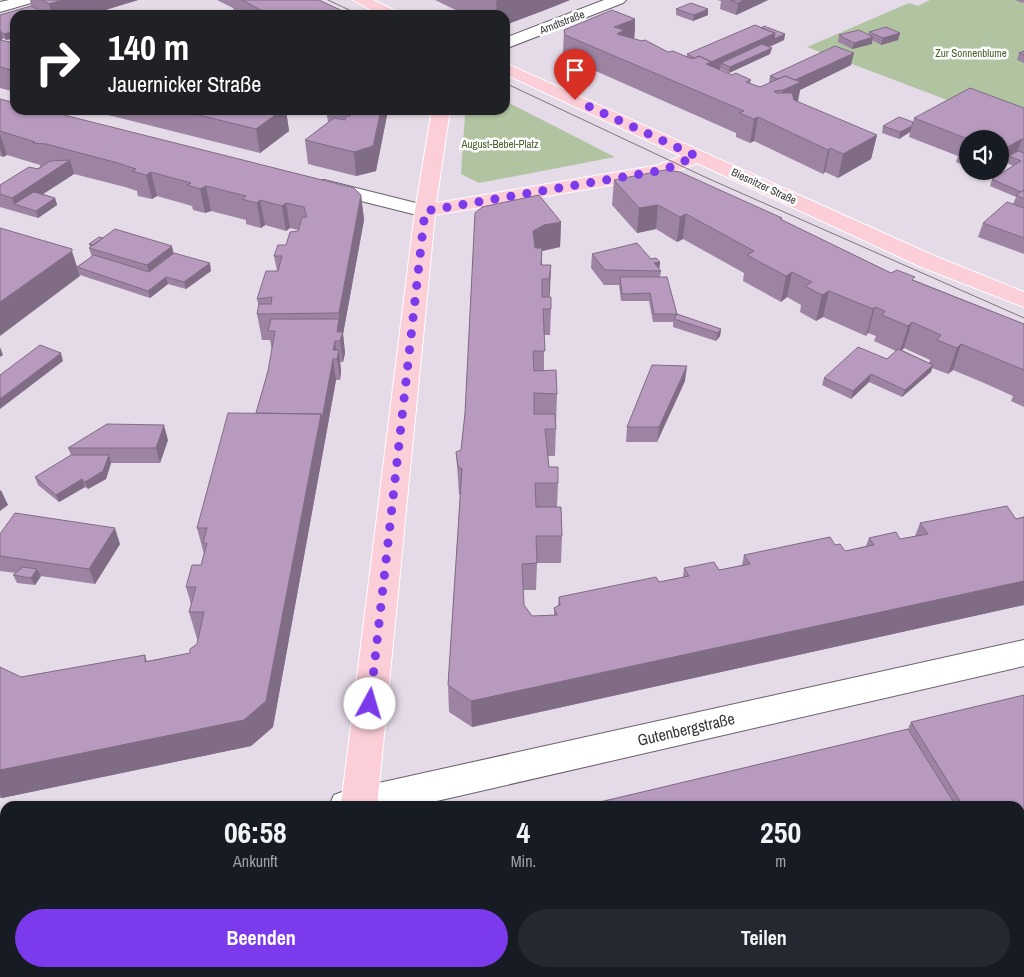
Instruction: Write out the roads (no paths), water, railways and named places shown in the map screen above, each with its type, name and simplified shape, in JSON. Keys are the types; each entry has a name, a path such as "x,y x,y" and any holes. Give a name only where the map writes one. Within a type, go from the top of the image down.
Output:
{"main road":[{"path":"360,0 381,10"},
{"name":"Biesnitzer Straße","path":"510,70 929,262 1024,300"},
{"path":"355,801 425,211 440,115"},
{"path":"425,211 664,170 696,156"}],"street":[{"path":"0,8 26,0"},
{"name":"Arndtstraße","path":"510,42 618,0"},
{"path":"303,181 425,211"},
{"name":"Gutenbergstraße","path":"373,801 1024,653"}],"tram line":[{"path":"328,0 349,10"},
{"path":"510,85 707,178 1024,318"}],"park label":[{"name":"Zur Sonnenblume","path":"971,53"},
{"name":"August-Bebel-Platz","path":"500,144"}]}
